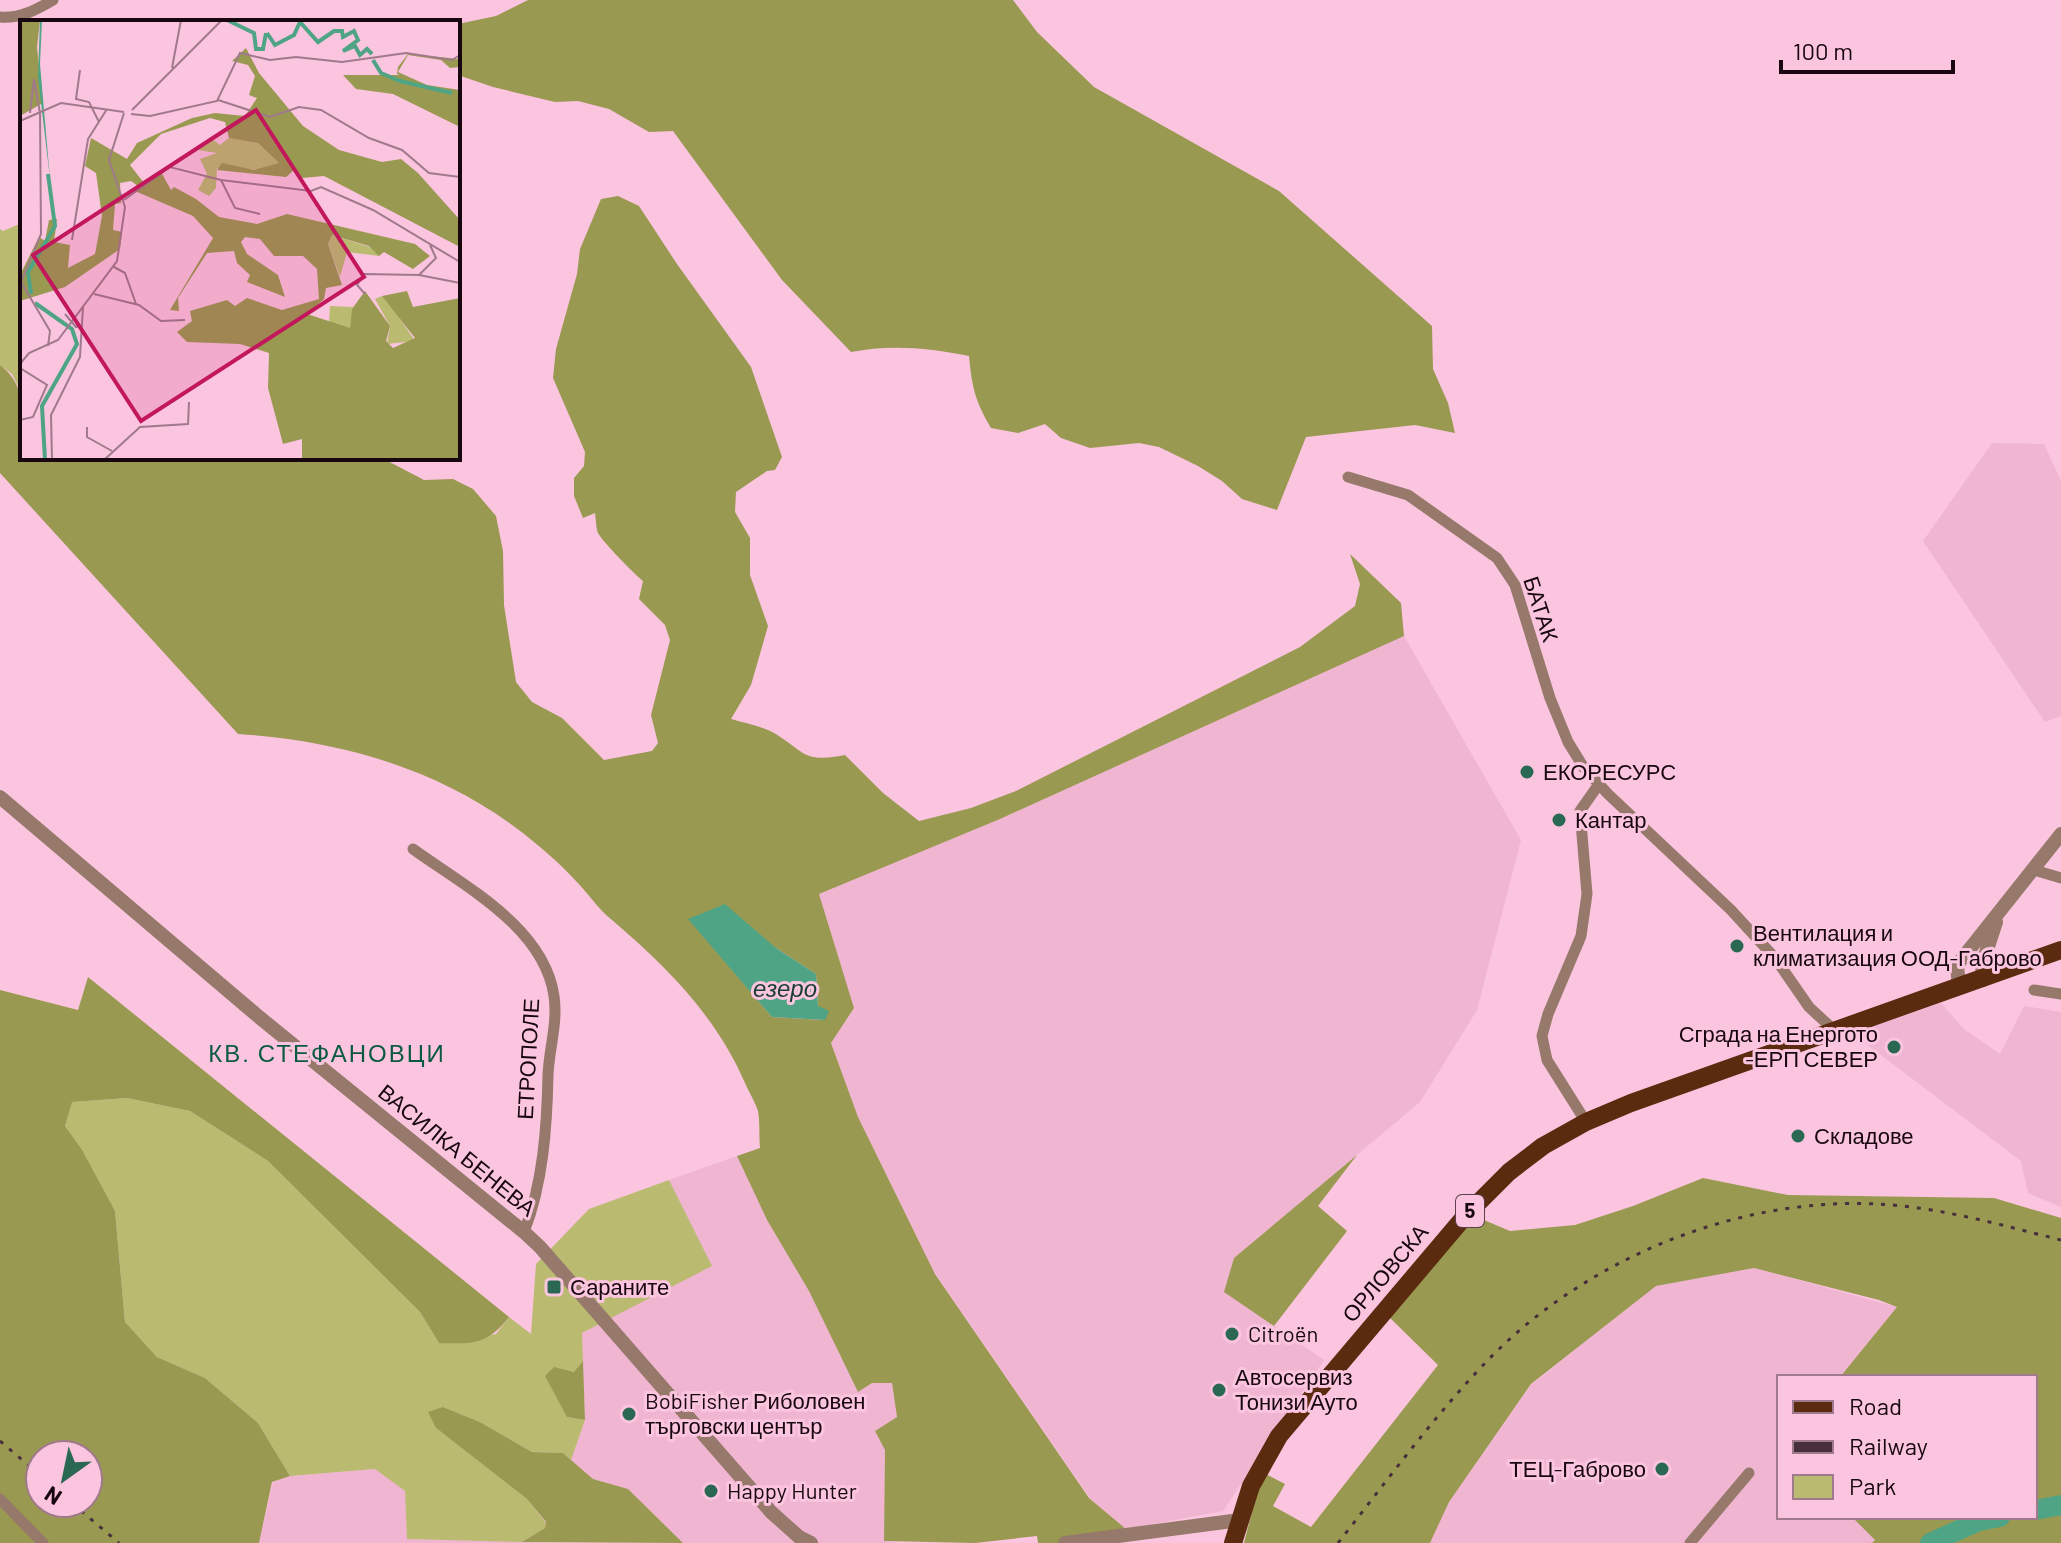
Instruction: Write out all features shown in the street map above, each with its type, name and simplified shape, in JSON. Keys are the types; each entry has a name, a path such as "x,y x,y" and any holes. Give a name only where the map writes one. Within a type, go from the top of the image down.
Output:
{"main road":[{"name":"5","path":"1983,980 2061,950"},
{"name":"ОРЛОВСКА","path":"1233,1543 1259,1468 1279,1436 1450,1234 1509,1172 1543,1146 1586,1122 1983,980"}],"street":[{"path":"0,17 12,18 53,0"},
{"name":"БАТАК","path":"1348,477 1408,495 1497,558 1515,585 1537,661 1568,742 1584,768 1731,910 1775,958 1809,1007 1835,1031"},
{"path":"1586,1122 1547,1060 1542,1036 1548,1014 1581,936 1587,894 1580,811 1599,784"},
{"name":"ВАСИЛКА БЕНЕВА","path":"0,797 259,1017 524,1232 771,1512 811,1543"},
{"path":"1959,987 1957,965 2061,834"},
{"name":"ЕТРОПОЛЕ","path":"413,849 496,908 530,944 550,981 555,1015 548,1074 547,1118 532,1211 524,1232"},
{"path":"2034,870 2061,878"},
{"path":"1983,980 1982,965 1997,917"},
{"path":"2034,990 2061,994"},
{"path":"1690,1543 1749,1473"},
{"path":"0,1499 43,1543"},
{"path":"1065,1543 1240,1520"}],"shaded area":[{"path":"528,0 1013,0 1037,32 1094,87 1279,191 1432,326 1433,369 1448,403 1455,433 1415,425 1306,437 1277,510 1242,499 1222,481 1159,447 1139,443 1090,448 1061,438 1045,424 1018,433 991,428 975,394 969,356 910,348 851,352 782,280 673,131 649,132 609,109 578,101 555,102 460,76 460,24 496,16"},
{"path":"618,196 639,206 751,367 782,457 775,470 767,471 736,492 735,512 750,538 750,575 768,626 751,685 731,719 769,731 812,757 845,755 883,793 919,821 971,808 1016,791 1300,647 1355,606 1360,584 1350,554 1401,603 1404,636 1000,819 819,894 854,1008 831,1043 858,1117 935,1274 1089,1498 1126,1529 1096,1543 1038,1543 1037,1536 975,1543 884,1541 885,1450 875,1431 897,1417 892,1383 872,1383 858,1392 809,1291 767,1220 737,1156 760,1148 758,1111 733,1059 705,1014 671,975 602,911 540,847 472,799 398,765 359,753 320,744 238,734 0,473 0,365 10,374 20,395 20,460 386,460 424,480 453,479 473,489 496,516 503,551 504,605 516,682 532,702 562,718 604,760 652,751 658,743 651,715 670,640 665,625 639,599 643,581 598,533 595,513 583,518 574,496 574,478 584,466 585,452 553,378 556,349 577,274 580,249 601,199","holes":["689,919 776,948 816,974 818,1006 825,1020 772,1017"]},
{"path":"1992,443 2044,444 2061,481 2061,716 2045,722 1923,541"},
{"path":"1404,636 1521,840 1477,1010 1420,1102 1234,1258 1225,1292 1324,1360 1223,1511 1126,1529 1090,1498 935,1273 858,1117 831,1043 854,1008 819,894 1000,819"},
{"path":"88,977 509,1317 494,1333 478,1341 439,1343 420,1312 268,1161 190,1111 127,1098 72,1102 65,1126 82,1150 115,1211 125,1322 157,1357 205,1378 258,1423 290,1476 272,1482 259,1543 0,1543 0,990 78,1010"},
{"path":"1941,1003 1964,1029 2000,1054 2024,1006 2061,1012 2061,1207 2028,1193 2021,1161 1857,1037 1869,1028"},
{"path":"1357,1155 1318,1206 1347,1231 1274,1326 1224,1292 1234,1258"},
{"path":"737,1156 767,1220 809,1291 858,1392 872,1383 892,1382 897,1417 875,1431 885,1450 884,1540 897,1543 683,1543 628,1489 593,1479 571,1460 585,1420 582,1333 711,1266 669,1180"},
{"path":"1703,1178 1788,1195 1994,1198 2061,1218 2061,1543 1872,1543 1875,1540 1854,1519 2037,1519 2037,1375 1842,1375 1897,1307 1754,1268 1656,1286 1531,1384 1449,1502 1430,1543 1244,1543 1262,1472 1285,1484 1273,1506 1311,1527 1438,1365 1387,1315 1472,1215 1510,1231 1575,1225"},
{"name":"ТЕЦ-Габрово","path":"1754,1268 1897,1307 1842,1375 1777,1375 1777,1519 1854,1519 1875,1540 1872,1543 1430,1543 1449,1502 1531,1385 1656,1286"},
{"path":"583,1361 585,1420 567,1417 545,1376 554,1367 574,1372"},
{"path":"443,1407 480,1422 532,1452 563,1453 593,1479 628,1489 683,1543 522,1542 545,1528 546,1522 527,1499 436,1428 428,1412"},
{"path":"376,1469 405,1491 408,1539 552,1543 259,1543 273,1482 290,1476"}],"green space":[{"path":"20,224 20,390 12,374 0,365 0,229 3,231"},
{"path":"127,1098 190,1111 268,1161 420,1312 439,1343 496,1334 509,1317 531,1334 536,1264 589,1209 669,1180 712,1266 582,1333 583,1361 575,1372 554,1368 567,1417 585,1420 571,1460 563,1453 532,1452 480,1422 443,1407 436,1428 527,1499 546,1523 545,1528 522,1542 407,1539 405,1491 375,1469 290,1476 258,1423 205,1378 157,1357 125,1322 115,1211 65,1126 71,1102"}],"water":[{"name":"езеро","path":"725,904 776,948 816,974 818,1006 829,1011 825,1020 772,1017 688,919"}],"waterway":[{"path":"2037,1510 2061,1505"},
{"path":"1930,1543 1990,1519"}],"railway":[{"path":"1338,1543 1448,1404 1488,1360 1527,1324 1570,1292 1617,1264 1666,1242 1718,1224 1771,1211 1824,1205 1877,1204 1947,1213 2061,1240"},
{"path":"0,1441 24,1461"},
{"path":"91,1519 119,1543"}],"place":[{"name":"ЕКОРЕСУРС","path":"1527,772"},
{"name":"Кантар","path":"1559,820"},
{"name":"Вентилация и климатизация ООД-Габрово","path":"1737,946"},
{"name":"Сграда на Енергото -ЕРП СЕВЕР","path":"1894,1047"},
{"name":"Складове","path":"1798,1136"},
{"name":"Сараните","path":"554,1287"},
{"name":"Citroën","path":"1232,1334"},
{"name":"Автосервиз Тонизи Ауто","path":"1219,1390"},
{"name":"BobiFisher Риболовен търговски център","path":"629,1414"},
{"name":"ТЕЦ-Габрово","path":"1662,1469"},
{"name":"Happy Hunter","path":"711,1491"}],"district":[{"name":"КВ. СТЕФАНОВЦИ","path":"327,1054"}]}
